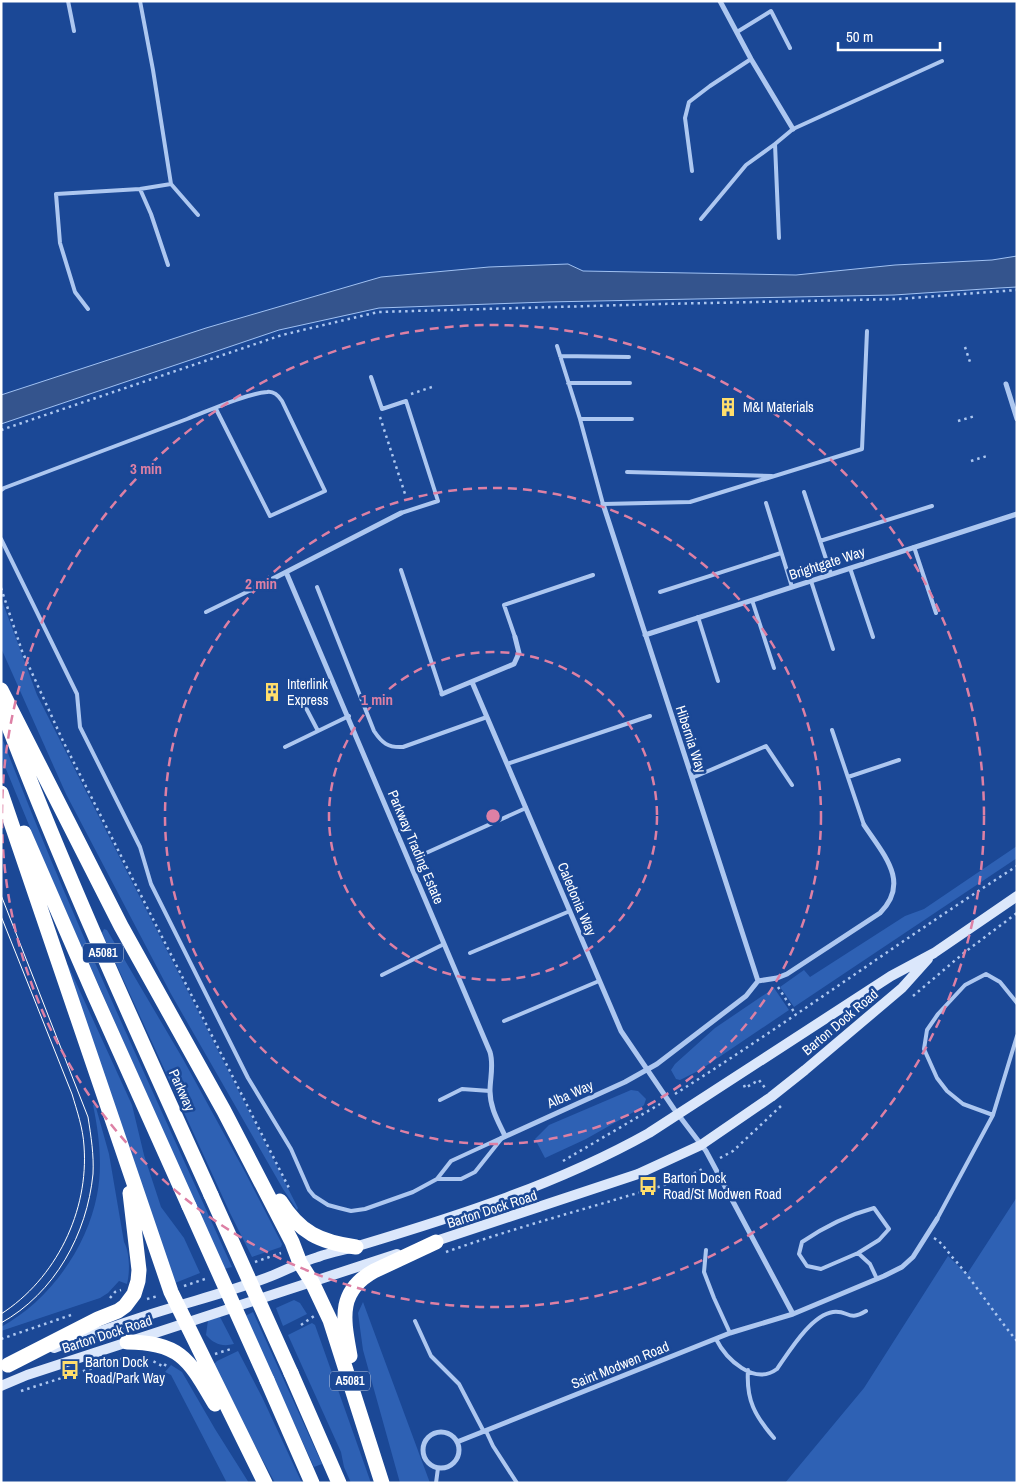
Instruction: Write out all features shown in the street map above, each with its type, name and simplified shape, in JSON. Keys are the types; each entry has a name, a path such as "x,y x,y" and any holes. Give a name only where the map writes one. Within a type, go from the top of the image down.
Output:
{"highway":[{"name":"A5081","path":"1,690 121,926 224,1111 292,1242 300,1262"},
{"name":"Parkway","path":"1,708 35,795 111,972 339,1483"},
{"name":"A5081","path":"1,780 98,1003 312,1483"},
{"path":"1,793 170,1292 264,1483"},
{"name":"A5081","path":"224,1111 284,1208 301,1228 322,1240 336,1244 356,1246"},
{"path":"4,1365 118,1311 134,1294 139,1270 125,1160"},
{"name":"A5081","path":"362,1419 346,1329 345,1309 350,1294 359,1281 366,1276 441,1247"},
{"path":"300,1262 312,1282"},
{"name":"A5081","path":"312,1282 330,1320 382,1483"},
{"path":"127,1342 146,1342 163,1346 187,1360 264,1483"}],"main road":[{"name":"Barton Dock Road","path":"4,1365 115,1326 266,1278 300,1262 486,1205 545,1184 620,1149 678,1115 891,976 934,953 1017,896"},
{"name":"Barton Dock Road","path":"1,1386 27,1375 312,1282 441,1247 630,1178 666,1162 701,1144 771,1097 902,988 934,953"}],"street":[{"path":"720,1 751,60 793,129"},
{"path":"1006,384 1017,418"},
{"name":"Hibernia Way","path":"603,504 758,981"},
{"path":"251,590 401,514"},
{"name":"Brightgate Way","path":"645,634 1017,514"},
{"name":"Parkway Trading Estate","path":"286,572 490,1052 492,1065 490,1091 493,1110 504,1137"},
{"path":"442,694 514,664 519,653 515,638"},
{"name":"Caledonia Way","path":"472,682 625,1038 678,1115"},
{"path":"647,1070 746,996 758,981 777,978 798,968 863,925 888,905 894,892 893,871 864,825"},
{"name":"Alba Way","path":"504,1137 625,1082 647,1070"},
{"path":"678,1115 701,1144 793,1314"},
{"name":"Saint Modwen Road","path":"458,1442 716,1338 793,1314 877,1279 902,1267 913,1257 937,1219"},
{"path":"443,1432 454,1437 458,1442 459,1453 449,1466 438,1468 428,1462 425,1457 423,1451 426,1440 431,1435 443,1432"}],"lane":[{"path":"68,1 74,31"},
{"path":"140,1 171,184 198,215"},
{"path":"736,32 771,11 790,48"},
{"path":"692,171 685,118 689,102 751,60"},
{"path":"700,219 746,165 793,129 942,61"},
{"path":"775,144 779,238"},
{"path":"88,309 75,292 60,243 56,194 140,189 171,184"},
{"path":"140,189 151,214 168,265"},
{"path":"557,346 580,419 603,504 690,502 862,449 867,331"},
{"path":"560,356 629,357"},
{"path":"371,377 382,409 406,401 438,501 401,514"},
{"path":"568,383 630,383"},
{"path":"1,490 216,409 268,392 275,393 282,401 325,491 270,516 216,409"},
{"path":"580,419 632,419"},
{"path":"626,472 776,476"},
{"path":"804,492 830,574"},
{"path":"766,503 792,587"},
{"path":"820,541 932,506"},
{"path":"1,539 77,694 80,727 140,847 151,884 248,1078 291,1149 309,1190 314,1196 328,1205 345,1210 358,1210 413,1192 437,1179 451,1161 504,1137"},
{"path":"914,547 936,613"},
{"path":"660,592 781,553"},
{"path":"850,568 873,637"},
{"path":"401,570 442,694"},
{"path":"515,638 504,605 593,575"},
{"path":"811,581 833,649"},
{"path":"318,587 374,731 386,746 394,748 404,747 487,717"},
{"path":"206,612 251,590"},
{"path":"752,600 774,668"},
{"path":"698,617 718,681"},
{"path":"306,708 318,731"},
{"path":"285,747 348,716"},
{"path":"507,764 650,716"},
{"path":"832,730 864,825"},
{"path":"692,778 766,746 792,785"},
{"path":"848,777 899,760"},
{"path":"426,853 526,808"},
{"path":"470,953 570,911"},
{"path":"382,975 444,944"},
{"path":"993,1115 963,1104 947,1091 936,1078 924,1049 927,1030 938,1014 965,985 986,974 1000,982 1017,1003"},
{"path":"504,1022 599,981"},
{"path":"937,1219 993,1115 1017,1036"},
{"path":"440,1100 462,1088 490,1091"},
{"path":"437,1179 461,1179 475,1172 504,1137"},
{"path":"874,1208 889,1229 879,1240 858,1253 821,1269 807,1266 799,1254 802,1242 818,1231 856,1212 874,1208"},
{"path":"706,1250 704,1272 730,1333"},
{"path":"858,1253 870,1264 877,1279"},
{"path":"716,1338 722,1351 734,1363 760,1375 770,1374 777,1369 809,1326 818,1319 834,1312 853,1317 866,1311"},
{"path":"415,1321 431,1356 459,1384 493,1446 517,1483"},
{"path":"748,1370 748,1392 753,1409 759,1420 774,1438"},
{"path":"436,1483 438,1468"}],"path":[{"path":"1,430 282,335 378,312 898,299 1017,290"},
{"path":"965,347 971,365"},
{"path":"408,395 435,386"},
{"path":"380,404 376,405 406,496"},
{"path":"958,422 975,416"},
{"path":"971,461 988,456"},
{"path":"1,588 22,650 63,741 290,1190"},
{"path":"694,1082 1017,866"},
{"path":"777,978 778,989 796,1015"},
{"path":"737,1076 745,1088 759,1080 778,1108"},
{"path":"561,1162 642,1115"},
{"path":"441,1247 694,1174"},
{"path":"934,1238 947,1249 1017,1341"},
{"path":"106,1302 117,1290 134,1294 146,1300 170,1292"},
{"path":"1,1339 81,1312"},
{"path":"20,1392 121,1359 142,1358 164,1366"}],"shaded area":[{"path":"1017,256 1017,287 894,295 547,302 379,308 279,330 1,424 1,395 206,328 381,277 489,267 568,264 583,271 796,275 895,265 992,260"},
{"path":"1,598 37,695 298,1208 297,1210 283,1189 171,994 66,794 1,648"},
{"path":"1,735 55,870 142,1069 232,1267 224,1269 45,864 1,757"},
{"path":"1017,846 1017,858 794,1007 780,987 804,970 810,977 905,916 924,909"},
{"path":"104,929 107,930 183,1059 245,1172 282,1244 281,1247 252,1257 102,933"},
{"path":"68,965 132,1105 144,1155 161,1207 184,1238 200,1273 175,1283 63,967"},
{"path":"774,988 789,1010 700,1070 680,1080 676,1079 671,1070 675,1064 715,1028"},
{"path":"631,1090 638,1091 646,1099 644,1105 639,1109 586,1139 545,1158 535,1139 549,1125"},
{"path":"95,1104 109,1154 128,1257 129,1274 127,1284 119,1281 108,1293 100,1298 1,1331 1,1327 35,1303 50,1288 75,1253 85,1234 97,1195 100,1172 98,1138 93,1105"},
{"path":"1017,1197 1017,1483 785,1483 864,1388 948,1256 967,1274"},
{"path":"294,1300 300,1303 307,1314 283,1326 276,1308"},
{"path":"363,1302 430,1483 400,1483 363,1350 358,1313"},
{"path":"253,1312 322,1464 314,1467 245,1316"},
{"path":"220,1317 234,1344 218,1344 206,1335 208,1320"},
{"path":"312,1323 315,1325 371,1483 351,1483 344,1467 341,1452 288,1335"},
{"path":"238,1351 262,1397 302,1483 275,1483 212,1366 217,1361"},
{"path":"171,1365 182,1372 249,1483 227,1483 171,1375 165,1372"}],"tram line":[{"path":"1,895 88,1117 93,1167 90,1196 84,1218 65,1260 37,1296 1,1323"},
{"path":"1,916 72,1094 80,1120 84,1146 81,1195 65,1241 53,1263 38,1282 21,1299 1,1314"}],"place":[{"name":"M&I Materials","path":"728,407"},
{"name":"Interlink Express","path":"272,692"},
{"name":"Barton Dock Road/St Modwen Road","path":"648,1186"},
{"name":"Barton Dock Road/Park Way","path":"70,1370"}]}
